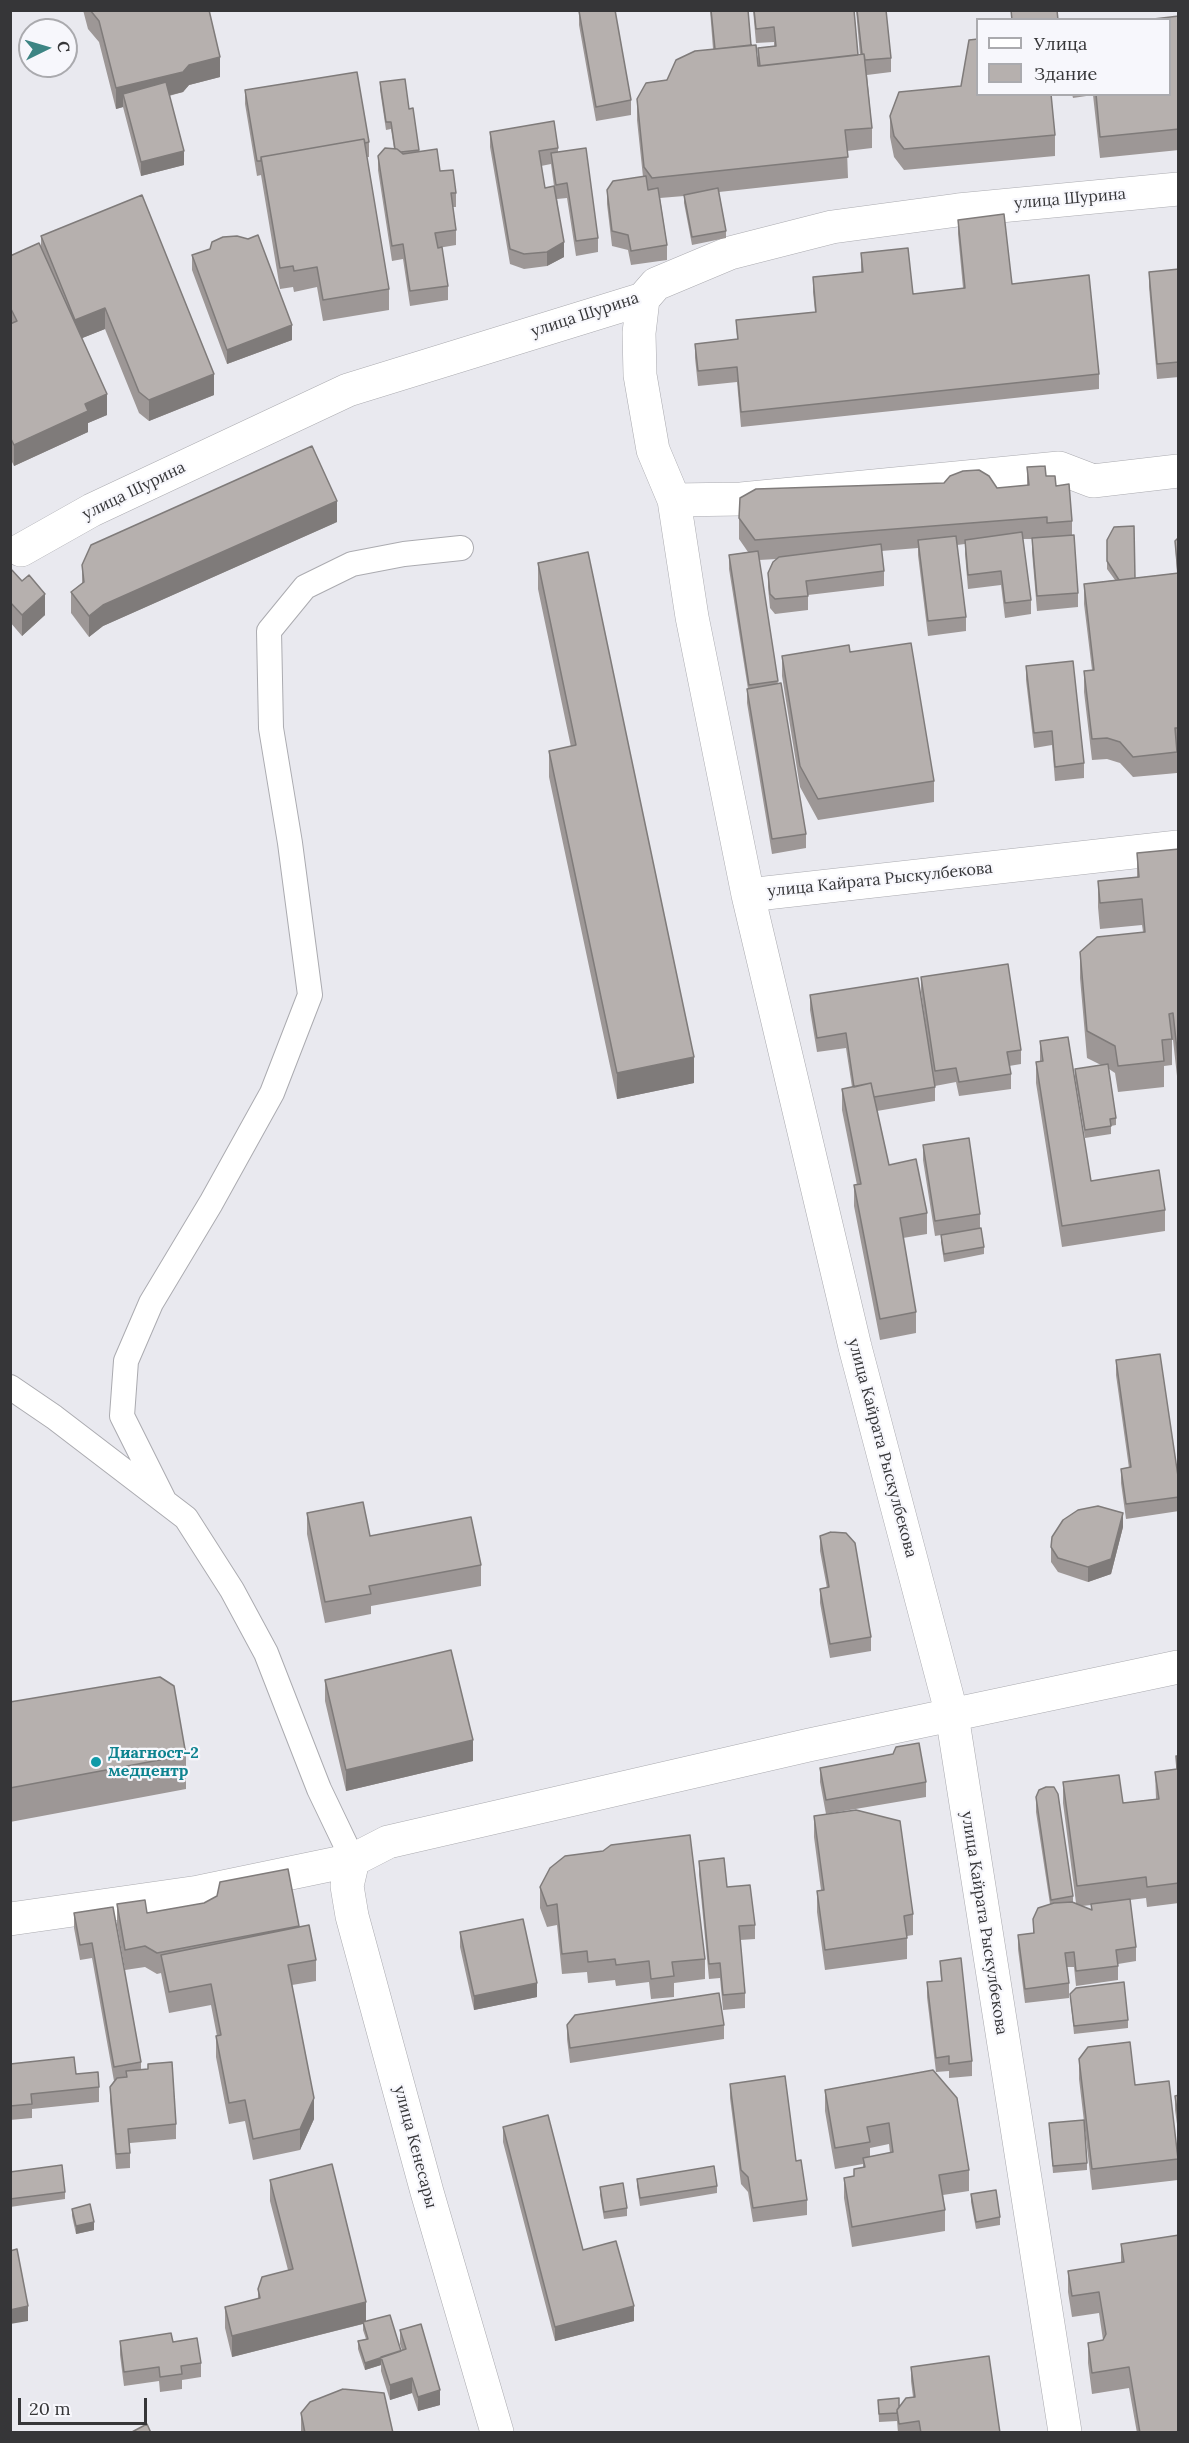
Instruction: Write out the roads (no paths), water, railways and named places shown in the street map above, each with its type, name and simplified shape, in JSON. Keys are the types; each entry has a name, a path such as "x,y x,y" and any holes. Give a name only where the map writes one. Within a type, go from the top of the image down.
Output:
{"street":[{"name":"улица Шурина","path":"21,550 92,510 348,390 643,299 656,284 730,254 832,227 958,210 1179,189"},
{"path":"643,299 639,333 640,375 652,450 674,500 692,617 748,895"},
{"path":"674,500 741,498 1059,468 1093,481 1179,471"},
{"name":"улица Кайрата Рыскулбекова","path":"1065,2433 951,1715 855,1347 748,895 1179,847"},
{"path":"10,1919 200,1892 353,1860 388,1842 951,1715 1179,1668"},
{"name":"улица Кенесары","path":"353,1860 347,1886 352,1916 427,2192 497,2433"}],"lane":[{"path":"165,1502 122,1416 126,1361 152,1303 272,1094 310,996 290,843 271,728 269,631 305,587 352,564 404,554 461,548"},
{"path":"10,1387 54,1417 186,1518 232,1590 266,1653 319,1789 353,1860"}],"place":[{"name":"Диагност-2 медцентр","path":"96,1762"}]}
